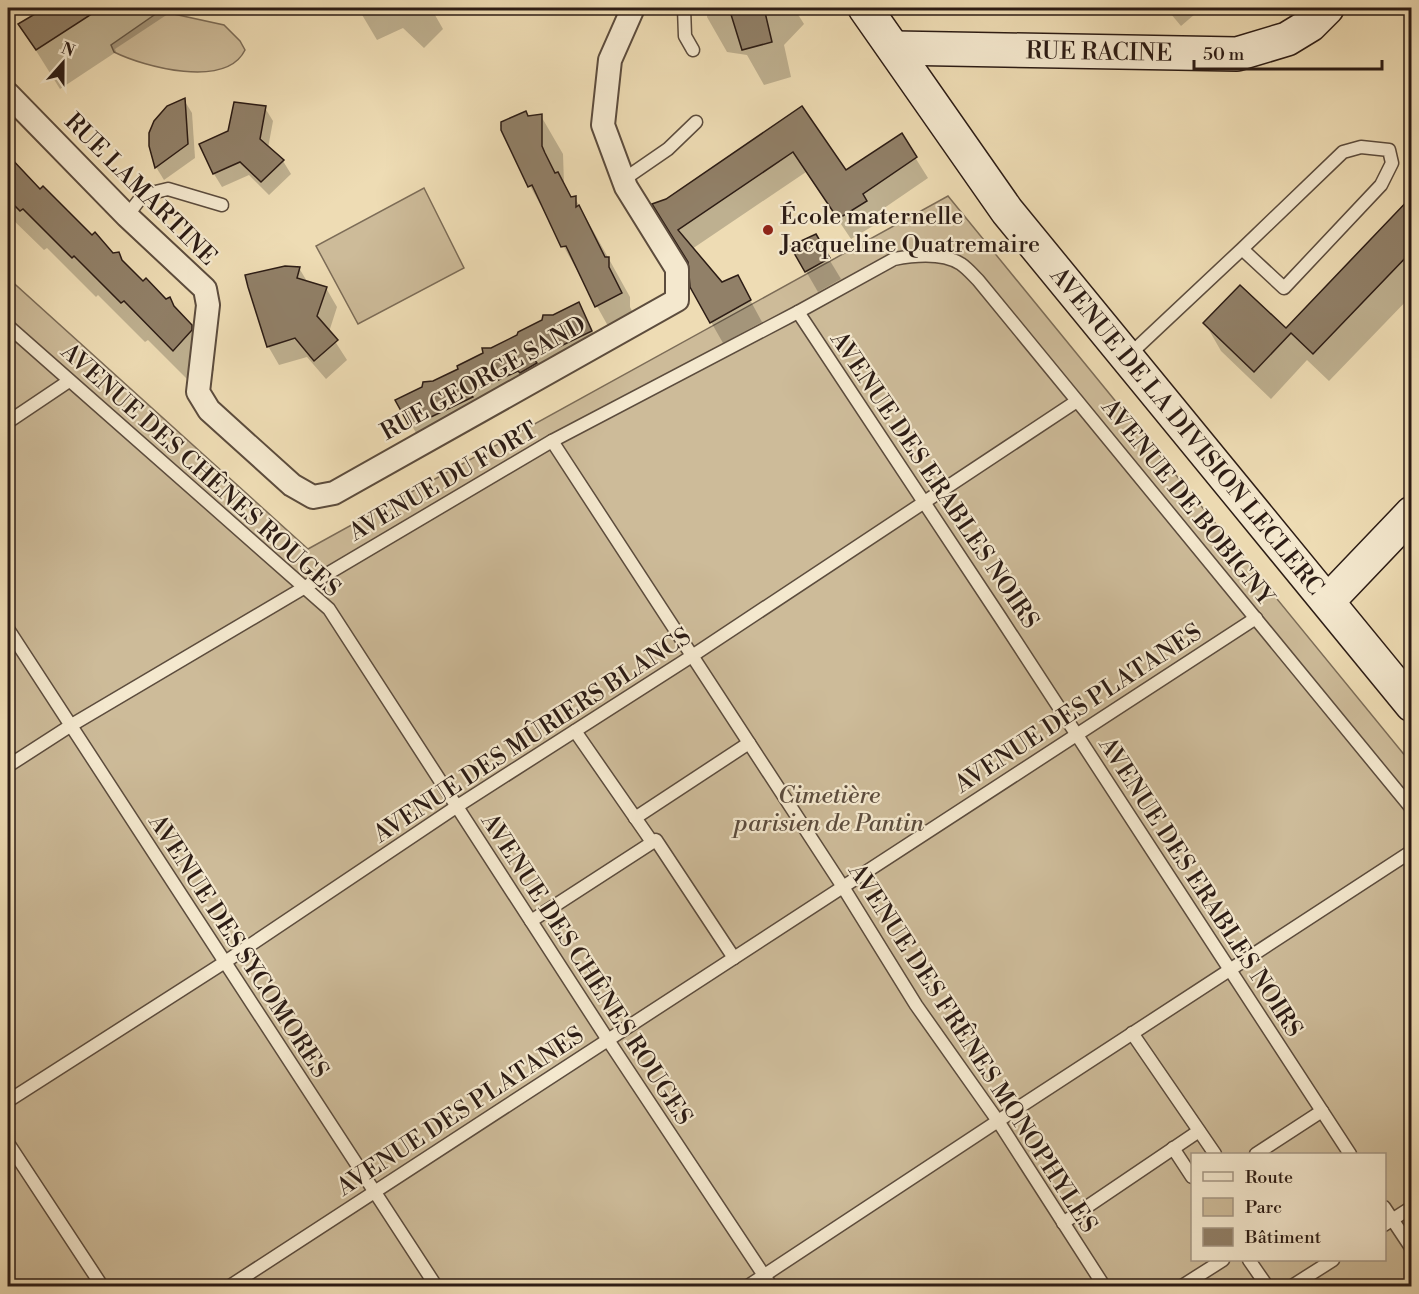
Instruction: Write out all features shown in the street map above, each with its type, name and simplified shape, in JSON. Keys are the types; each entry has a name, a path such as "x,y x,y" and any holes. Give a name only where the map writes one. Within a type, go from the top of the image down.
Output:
{"main road":[{"name":"AVENUE DE LA DIVISION LECLERC","path":"865,8 1007,211 1412,705"},
{"name":"RUE RACINE","path":"894,48 1237,54 1287,39 1310,25 1327,8"},
{"path":"1328,601 1412,513"}],"street":[{"path":"623,180 603,124 610,60 633,8"},
{"name":"RUE LAMARTINE","path":"8,94 126,216 205,289 208,305 198,393 208,410 292,486 314,497"},
{"name":"RUE GEORGE SAND","path":"314,497 334,493 677,300 677,269 623,180"}],"lane":[{"path":"684,8 685,36 693,50"},
{"path":"623,180 668,148 696,122"},
{"path":"1127,356 1343,152 1361,147 1389,150 1392,164 1381,185 1284,288 1242,249"},
{"path":"126,216 143,195 168,189 222,205"},
{"name":"AVENUE DU FORT","path":"8,766 70,726 552,441 894,259 911,255"},
{"name":"AVENUE DE BOBIGNY","path":"911,255 947,258 962,264 978,280 1412,809"},
{"name":"AVENUE DES ERABLES NOIRS","path":"798,312 924,501 1349,1153"},
{"name":"AVENUE DES CHÊNES ROUGES","path":"8,326 329,609 608,1040 768,1281"},
{"path":"8,422 69,381"},
{"name":"AVENUE DES MÛRIERS BLANCS","path":"8,1101 225,962 456,807 692,656 1077,401"},
{"name":"AVENUE DES FRÊNES MONOPHYLES","path":"552,441 843,887 916,1005 998,1121 1104,1287"},
{"name":"AVENUE DES PLATANES","path":"230,1287 1256,618"},
{"name":"AVENUE DES SYCOMORES","path":"8,629 436,1287"},
{"path":"575,731 652,842"},
{"path":"635,818 749,743"},
{"path":"531,921 656,840 734,958"},
{"path":"748,1287 768,1281 998,1121 1412,851"},
{"path":"1132,1033 1214,1153"},
{"path":"1259,1153 1322,1112"},
{"path":"1063,1223 1198,1131"},
{"path":"8,1143 102,1287"},
{"path":"1173,1148 1191,1175"},
{"path":"1412,1207 1389,1222 1412,1249"},
{"path":"1182,1287 1221,1261"},
{"path":"1250,1261 1267,1287"},
{"path":"1292,1287 1331,1261"}],"green space":[{"path":"160,11 224,25 240,41 245,50 235,62 221,69 203,72 144,64 114,52 111,45"},
{"path":"424,188 464,268 358,324 316,246"},
{"name":"Cimetière parisien de Pantin","path":"948,196 1411,763 1411,1286 8,1286 8,278 308,549"}],"building":[{"path":"45,8 101,8 36,50 18,24"},
{"path":"729,8 764,8 772,42 742,50"},
{"path":"185,98 188,144 155,168 149,146 149,133 154,121 167,106"},
{"path":"234,102 266,106 260,139 284,160 261,182 240,162 213,174 199,144 228,131"},
{"path":"802,106 846,170 902,133 917,157 863,194 867,201 838,219 793,152 678,230 722,282 738,275 751,300 710,323 690,287 688,262 652,204 666,199"},
{"path":"526,111 528,116 542,114 542,146 545,153 571,197 576,196 576,207 579,205 605,257 609,257 609,267 622,293 595,307 566,246 561,247 532,185 528,187 501,130 501,122"},
{"path":"8,155 40,189 43,186 92,235 95,232 113,253 119,252 122,260 143,281 146,278 166,299 170,297 174,306 192,325 192,330 173,351 124,301 121,303 23,209 20,211 8,199"},
{"path":"1412,196 1412,251 1313,354 1291,333 1254,372 1203,323 1240,285 1286,328"},
{"path":"816,234 830,258 805,272 790,246"},
{"path":"285,266 300,267 297,278 327,287 317,316 338,340 314,361 295,338 267,347 248,287 245,275"},
{"path":"579,302 592,331 534,359 537,363 520,373 518,371 470,393 473,397 410,427 395,400 422,387 423,382 433,381 458,369 457,366 483,353 482,348 491,348 517,335 518,332 542,320 543,315 553,315"}],"place":[{"name":"École maternelle Jacqueline Quatremaire","path":"768,230"}]}
